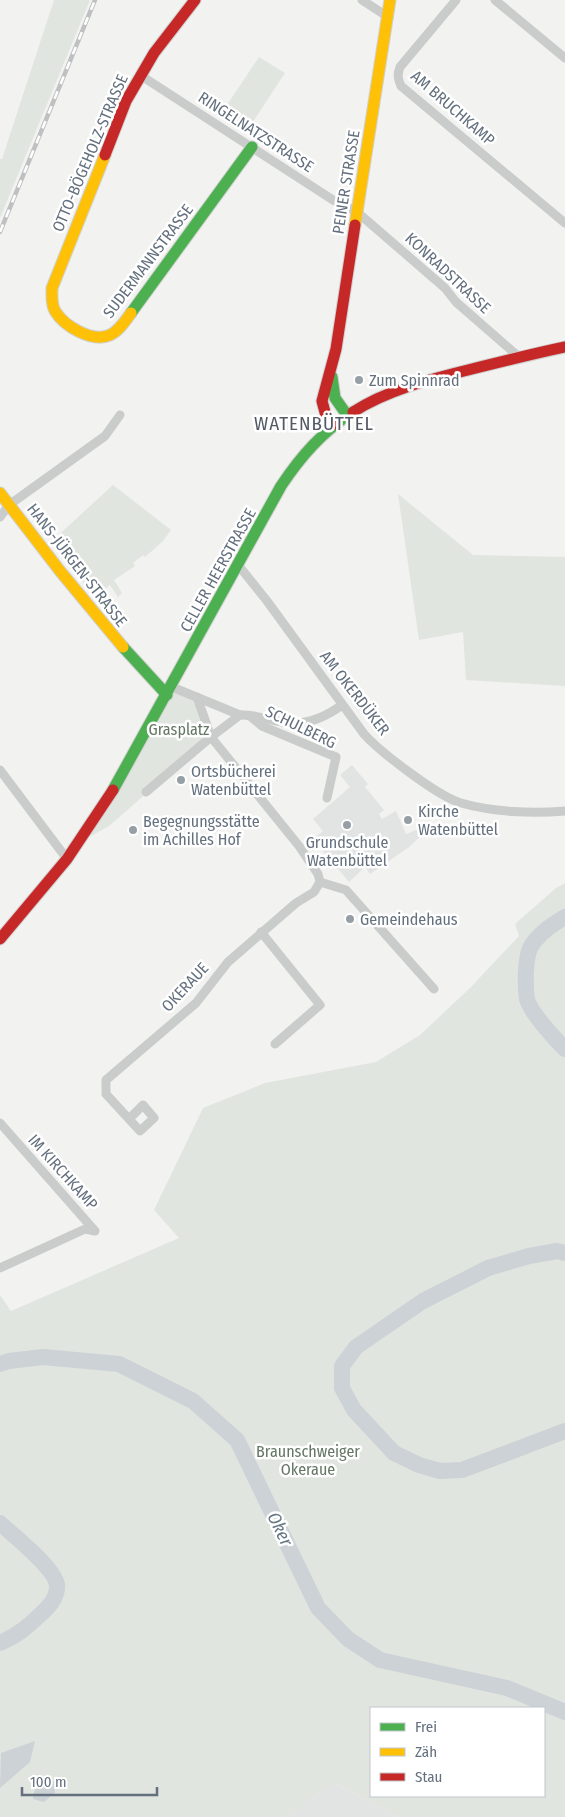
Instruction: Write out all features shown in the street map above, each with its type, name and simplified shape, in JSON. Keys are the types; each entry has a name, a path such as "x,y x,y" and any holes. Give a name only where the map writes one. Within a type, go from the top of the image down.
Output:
{"main road":[{"name":"OTTO-BÖGEHOLZ-STRASSE","path":"52,304 52,288 126,101 154,53 196,0"},
{"name":"PEINER STRASSE","path":"346,415 335,400 332,391 332,370 377,97 390,0"},
{"name":"SUDERMANNSTRASSE","path":"52,304 64,321 75,329 91,336 107,336 117,330 252,147"},
{"name":"CELLER HEERSTRASSE","path":"0,939 67,859 120,780 239,566 281,486 312,444 346,415 376,399 404,388 436,378 565,347"},
{"name":"PEINER STRASSE","path":"332,370 322,402 326,416 334,424"},
{"name":"HANS-JÜRGEN-STRASSE","path":"0,493 74,589 130,656 169,691"}],"street":[{"path":"362,0 388,16"},
{"name":"AM BRUCHKAMP","path":"456,0 400,67 398,80 401,86 565,223"},
{"path":"495,0 565,58"},
{"name":"RINGELNATZSTRASSE","path":"140,75 333,200 357,212"},
{"name":"KONRADSTRASSE","path":"357,212 445,288 456,302 519,357"},
{"path":"0,517 9,505 105,436 120,415"},
{"name":"AM OKERDÜKER","path":"239,566 268,601 374,746 428,785 460,803 533,812 565,811"},
{"path":"169,691 197,697 244,715"},
{"path":"197,697 211,737 299,846 318,874 320,882 346,890 434,989"},
{"name":"SCHULBERG","path":"244,715 288,723 302,722 330,713 342,704"},
{"path":"146,792 211,737 244,715"},
{"name":"SCHULBERG","path":"244,715 262,726 336,757 327,798"},
{"path":"0,770 67,859"},
{"name":"OKERAUE","path":"129,1119 106,1094 106,1080 196,1003 228,962 260,932 296,903 314,892 320,882"},
{"path":"260,932 320,1005 275,1044"},
{"name":"IM KIRCHKAMP","path":"0,1124 95,1231 85,1229 0,1268"}],"shaded area":[{"name":"Grundschule Watenbüttel","path":"352,765 368,784 365,787 384,810 379,814 382,819 396,811 406,834 419,829 423,834 409,847 370,874 365,867 349,882 313,839 323,831 313,819 350,787 340,775"},
{"path":"35,1741 30,1762 0,1788 1,1753"},
{"path":"48,1776 54,1782 55,1793 44,1802 33,1799 34,1791 42,1780"},
{"path":"334,1783 399,1817 287,1817"}],"green space":[{"path":"54,0 90,0 0,218 0,159 2,159"},
{"path":"259,57 285,73 247,131 221,114"},
{"path":"113,485 171,530 163,541 145,557 143,555 133,563 135,566 114,580 122,593 118,597 110,585 101,592 108,603 103,607 51,542"},
{"path":"398,494 473,555 565,557 565,686 466,680 463,632 419,640"},
{"name":"Grasplatz","path":"172,687 197,697 211,737 109,826 78,843"},
{"name":"Braunschweiger Okeraue","path":"565,883 565,1817 399,1817 334,1783 287,1817 0,1817 0,1295 11,1311 179,1238 154,1210 203,1108 265,1083 376,1062 420,1035 470,988 519,936 515,924 556,888"}],"waterway":[{"name":"Oker","path":"565,917 550,926 533,943 527,960 526,981 527,999 533,1011 565,1049"},
{"name":"Oker","path":"565,1253 557,1251 529,1256 488,1268 423,1301 356,1347 342,1366 342,1388 354,1410 394,1453 419,1465 440,1471 462,1470 565,1431"},
{"name":"Oker","path":"0,1364 9,1361 43,1357 119,1364 193,1401 237,1440 318,1608 348,1639 380,1660 507,1688 565,1712"},
{"name":"Oker","path":"0,1523 42,1561 55,1578 57,1585 54,1598 47,1608 22,1631 0,1643"}],"railway":[{"path":"0,232 95,0"}],"traffic: fast":[{"path":"131,313 252,147"},
{"path":"332,377 335,398 347,415"},
{"path":"113,790 281,486 313,445 331,428 353,412"},
{"path":"123,647 167,695"}],"traffic: slow":[{"path":"355,225 390,0"},
{"path":"105,155 52,288 52,303 59,317 65,322 79,332 95,337 110,335 122,325 131,313"},
{"path":"0,493 60,571 123,647"}],"traffic: jam":[{"path":"105,155 126,101 154,53 195,0"},
{"path":"334,424 326,416 322,401 336,349 355,225"},
{"path":"353,412 366,404 423,382 565,347"},
{"path":"0,939 67,859 113,790"}],"place":[{"name":"Zum Spinnrad","path":"359,380"},
{"name":"Ortsbücherei Watenbüttel","path":"181,780"},
{"name":"Kirche Watenbüttel","path":"408,820"},
{"name":"Grundschule Watenbüttel","path":"347,825"},
{"name":"Begegnungsstätte im Achilles Hof","path":"133,830"},
{"name":"Gemeindehaus","path":"350,919"}],"district":[{"name":"WATENBÜTTEL","path":"314,423"}]}
